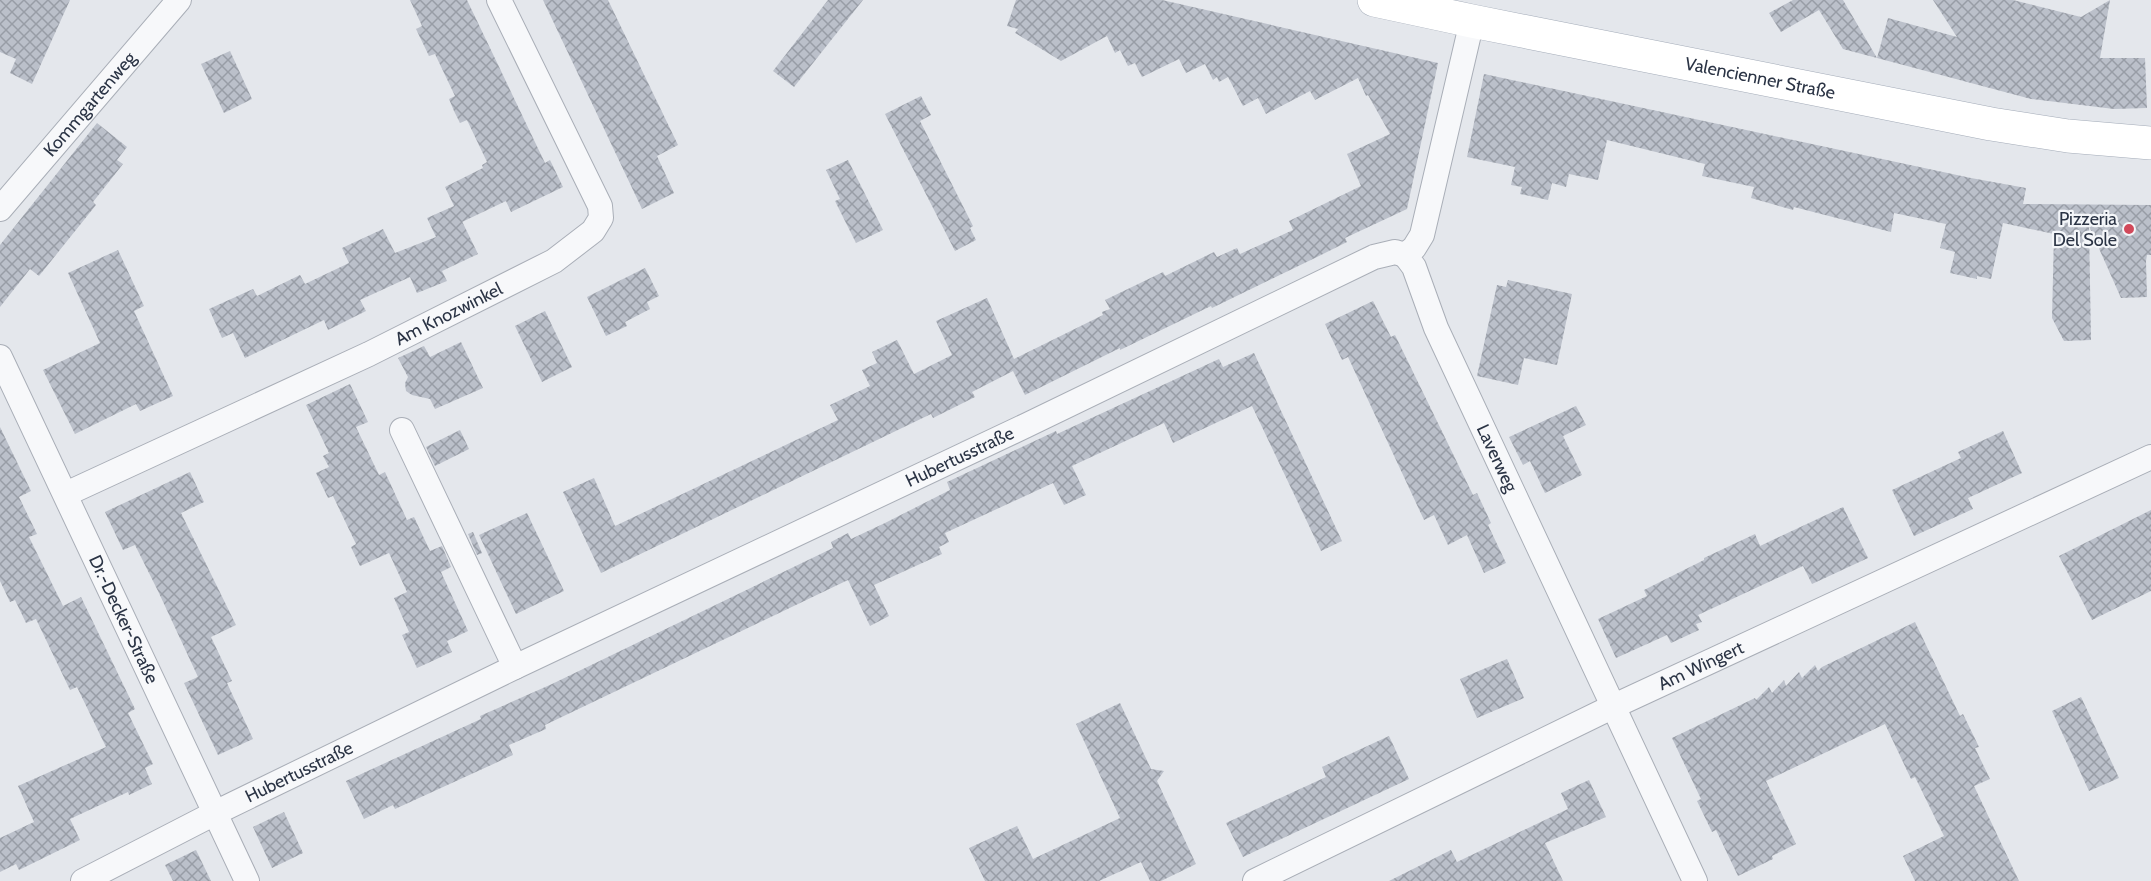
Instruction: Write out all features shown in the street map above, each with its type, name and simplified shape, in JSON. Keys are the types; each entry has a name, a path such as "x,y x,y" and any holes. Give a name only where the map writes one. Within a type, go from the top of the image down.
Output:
{"main road":[{"name":"Valencienner Straße","path":"1374,0 1991,124 2068,136 2151,143"}],"street":[{"name":"Kommgartenweg","path":"0,209 179,0"},
{"name":"Am Knozwinkel","path":"66,494 369,354 554,261 593,231 601,218 600,206 499,0"},
{"path":"1405,255 1414,249 1422,235 1472,21"},
{"name":"Hubertusstraße","path":"83,881 214,813 515,667 1025,426 1374,257 1395,252 1405,255"},
{"name":"Laverweg","path":"1405,255 1414,267 1436,328 1695,881"},
{"name":"Dr.-Decker-Straße","path":"0,357 247,881"},
{"path":"402,430 515,667"},
{"name":"Am Wingert","path":"1255,881 1612,707 2151,457"}],"building":[{"path":"0,0 70,0 32,84 10,73 16,59 0,52"},
{"path":"410,0 467,0 545,163 550,160 563,187 511,212 506,201 462,222 478,254 442,271 447,281 417,293 410,277 360,300 366,311 328,330 324,320 245,358 233,333 222,338 209,309 253,289 257,296 300,275 305,284 349,263 342,248 383,229 395,253 436,237 427,218 454,206 445,187 483,168 482,165 487,162 467,120 460,123 454,111 449,99 455,96 435,54 429,56 416,29 422,26"},
{"path":"543,0 608,0 678,145 657,156 674,193 642,209"},
{"path":"828,0 863,0 794,87 773,71"},
{"path":"1016,0 1162,0 1438,63 1407,209 1345,238 1347,242 1317,257 1212,308 1211,306 1120,350 1120,348 1025,395 1013,371 972,392 975,397 933,418 931,414 601,573 563,492 594,478 615,526 838,420 830,405 870,386 862,370 877,363 872,352 897,340 914,374 952,355 936,321 987,298 1014,359 1103,315 1102,312 1110,309 1105,300 1163,272 1165,276 1214,252 1217,257 1237,248 1240,254 1293,230 1289,221 1361,186 1347,154 1390,134 1368,95 1366,96 1358,78 1315,100 1310,91 1266,114 1258,98 1243,106 1228,77 1219,82 1217,77 1213,80 1205,64 1186,73 1179,59 1142,77 1135,63 1128,66 1120,50 1115,53 1107,36 1061,61 1015,33 1018,29 1007,26"},
{"path":"1793,0 1843,0 1877,58 1843,49 1819,10 1781,32 1769,13"},
{"path":"1933,0 2013,0 2081,17 2110,0 2100,58 2145,58 2147,108 2114,109 2031,99 1877,58 1888,18 1957,37"},
{"path":"230,51 252,99 224,113 201,64"},
{"path":"1484,74 2026,188 2023,204 2151,205 2151,255 2147,255 2146,261 2147,297 2121,298 2089,226 2091,340 2064,341 2052,318 2054,234 2003,223 1991,279 1977,276 1977,279 1950,273 1955,252 1940,248 1946,224 1894,213 1891,232 1794,207 1793,210 1751,198 1754,187 1702,176 1705,164 1607,140 1598,180 1569,174 1566,187 1552,183 1548,200 1520,194 1522,187 1511,185 1515,167 1467,157"},
{"path":"921,96 931,115 920,121 973,226 970,228 976,240 955,251 885,114"},
{"path":"97,123 127,147 117,160 123,164 93,202 96,205 39,276 30,269 0,307 0,245"},
{"path":"848,160 883,230 856,243 835,201 840,199 826,170"},
{"path":"118,250 144,306 134,311 173,396 140,411 136,404 75,434 43,370 100,343 68,273"},
{"path":"645,268 659,296 647,302 650,309 625,322 627,326 606,336 587,297"},
{"path":"1508,280 1572,294 1557,365 1524,358 1518,385 1477,376 1497,285 1506,287"},
{"path":"1373,301 1391,337 1395,335 1473,495 1477,493 1491,523 1488,525 1506,563 1484,573 1467,535 1448,545 1434,515 1424,520 1348,357 1342,360 1325,324"},
{"path":"545,311 572,367 542,382 515,326"},
{"path":"461,342 483,388 435,409 430,399 412,395 406,391 405,383 408,377 398,358 424,346 430,357"},
{"path":"1254,353 1342,541 1321,551 1252,406 1173,443 1164,423 1072,466 1086,495 1064,505 1053,483 945,533 949,542 939,547 942,554 874,585 889,616 870,626 848,580 545,725 546,729 509,745 513,755 395,809 393,805 364,819 346,781 481,719 480,716 552,684 833,548 831,542 848,533 851,539 885,523 950,490 947,482 1219,359 1223,367"},
{"path":"350,384 368,422 356,427 379,475 385,472 407,520 414,517 430,551 442,546 451,567 441,572 468,631 447,641 452,652 417,668 402,635 409,632 394,598 407,592 389,553 360,566 351,547 356,544 333,496 328,498 316,473 329,467 323,456 329,453 306,405"},
{"path":"1576,406 1586,425 1563,436 1582,475 1545,493 1530,461 1523,465 1509,437"},
{"path":"0,427 31,491 19,497 37,534 29,537 63,606 81,597 135,709 128,713 153,764 145,768 152,784 129,795 128,792 70,819 80,840 19,870 16,864 0,872 0,838 34,822 18,786 106,747 77,687 70,690 36,619 26,623 15,600 10,602 0,581"},
{"path":"460,430 469,449 435,466 426,447"},
{"path":"2003,431 2022,473 1968,498 1973,509 1914,536 1892,490 1961,458 1958,452"},
{"path":"190,472 204,502 181,513 236,625 211,637 232,681 227,683 253,739 218,755 184,683 198,677 135,545 123,550 105,512"},
{"path":"1843,507 1868,558 1812,584 1803,566 1698,615 1702,622 1696,624 1699,630 1671,643 1667,635 1616,658 1598,619 1647,596 1644,590 1755,534 1760,546"},
{"path":"2151,510 2151,591 2092,620 2059,556"},
{"path":"527,513 564,591 516,614 479,535"},
{"path":"473,532 482,553 477,555 468,534"},
{"path":"1915,622 1960,716 1963,714 1979,747 1975,748 1990,779 1974,786 2019,881 1915,881 1903,856 1944,836 1915,777 1911,779 1885,724 1766,781 1796,844 1772,856 1773,859 1738,876 1716,830 1712,832 1697,801 1701,799 1672,738 1755,698 1756,700 1769,687 1772,693 1784,680 1786,686 1799,672 1802,678 1815,665 1818,671"},
{"path":"1507,659 1524,698 1477,718 1460,679"},
{"path":"2081,697 2119,778 2089,791 2052,711"},
{"path":"1120,703 1151,769 1164,771 1157,781 1196,864 1161,881 1150,881 1141,862 1099,881 985,881 969,848 1017,826 1033,859 1120,818 1076,724"},
{"path":"1389,736 1409,779 1243,857 1226,823 1326,777 1322,767"},
{"path":"1589,780 1606,817 1545,843 1563,881 1389,881 1451,850 1457,862 1568,809 1561,793"},
{"path":"284,812 303,853 272,868 253,827"},
{"path":"196,850 211,881 173,881 165,865"}],"place":[{"name":"Pizzeria Del Sole","path":"2129,229"}]}
